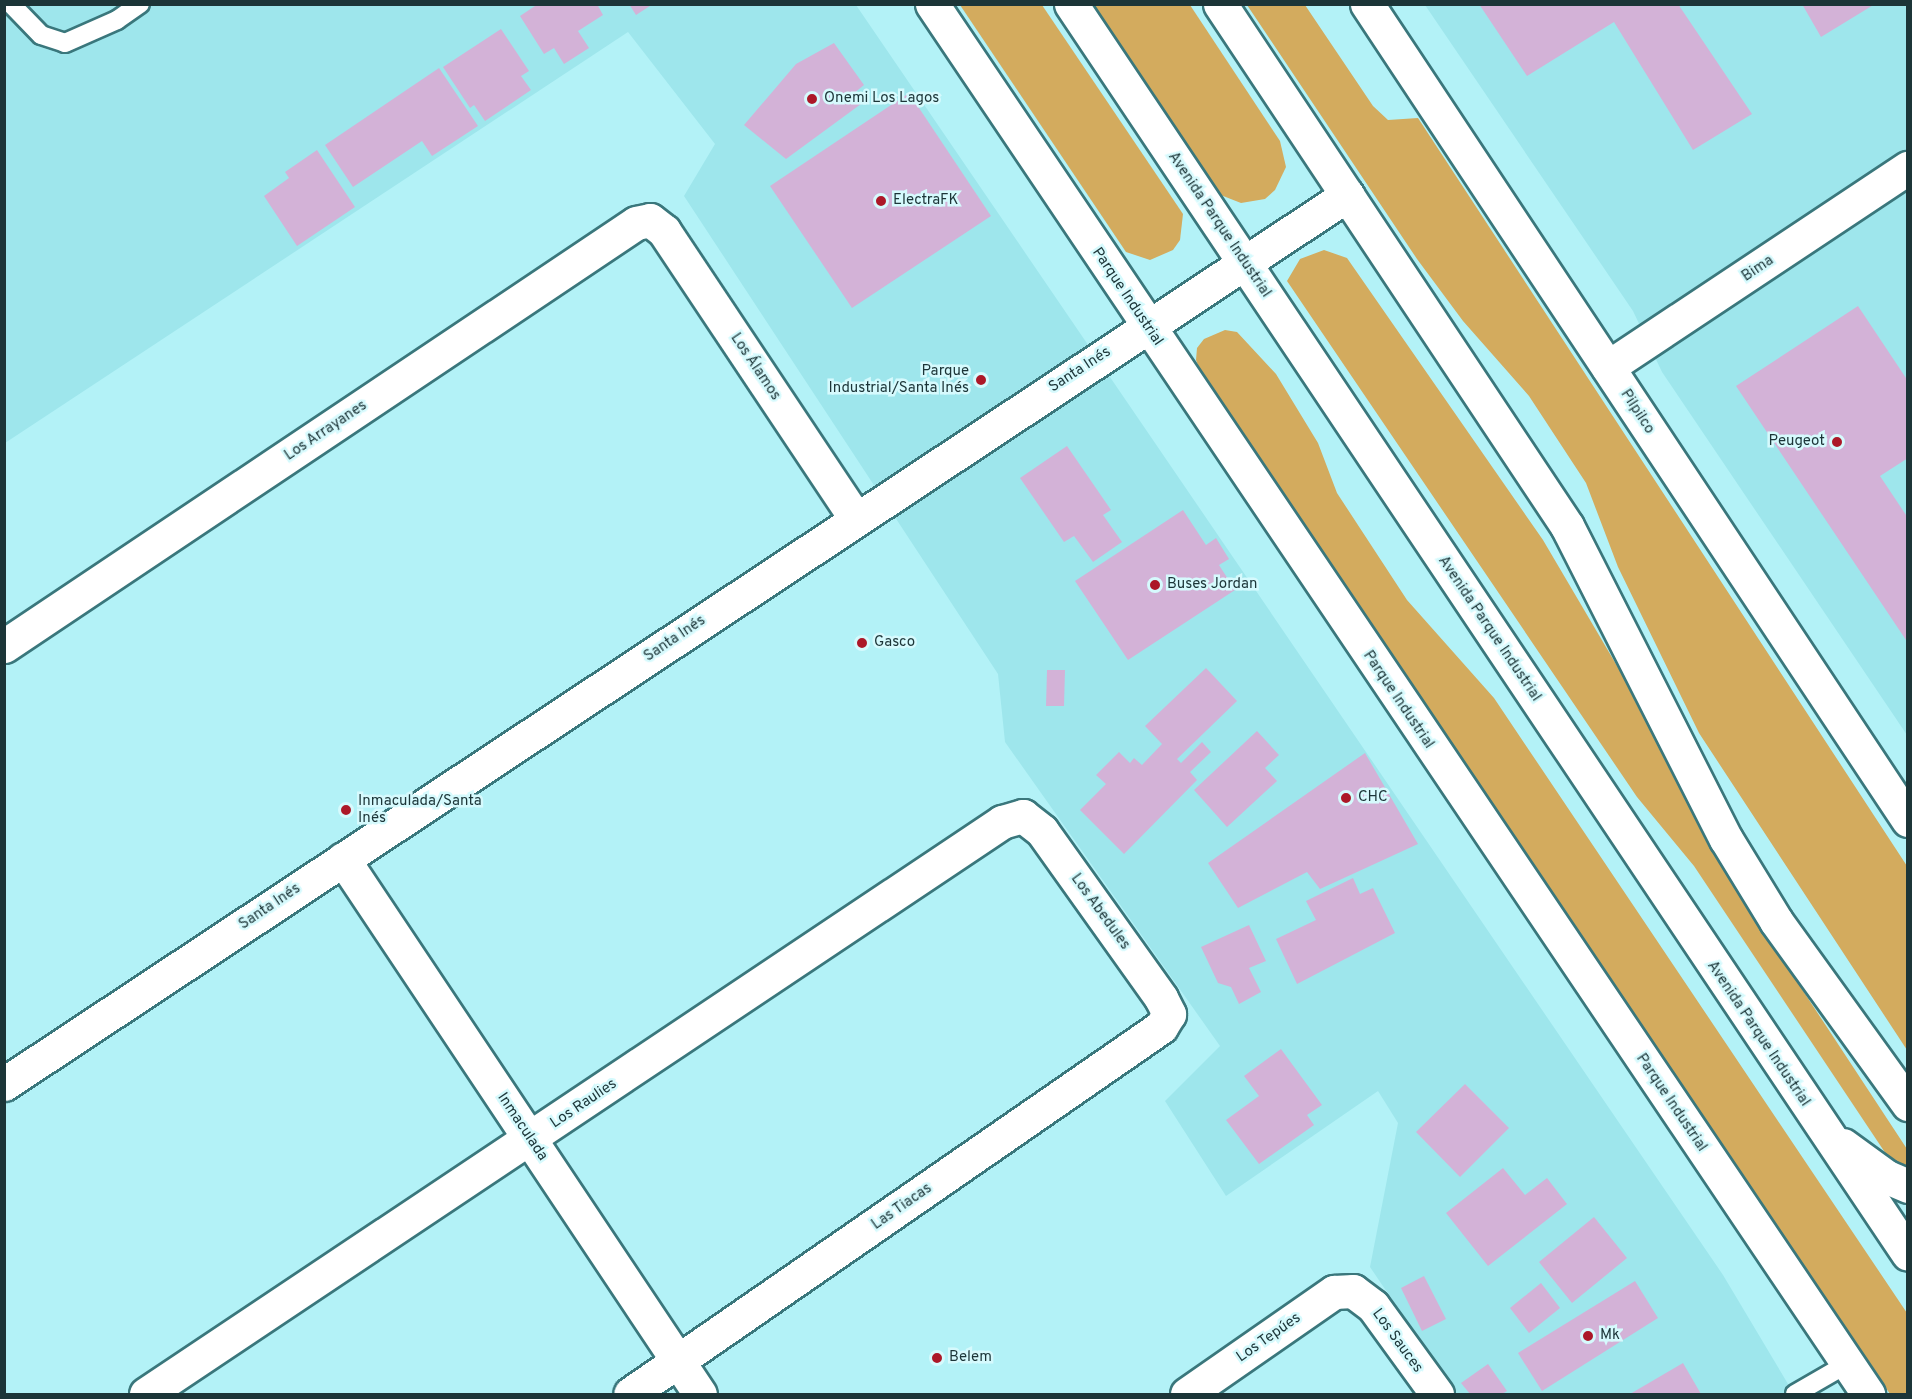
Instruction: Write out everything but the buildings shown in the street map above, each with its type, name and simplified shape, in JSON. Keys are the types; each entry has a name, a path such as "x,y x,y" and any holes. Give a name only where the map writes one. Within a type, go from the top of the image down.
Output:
{"main road":[{"name":"Parque Industrial","path":"932,4 1146,327 1868,1395"},
{"name":"Avenida Parque Industrial","path":"1071,4 1908,1254"},
{"path":"1220,4 1567,526 1681,756 1770,912 1908,1104"},
{"name":"Pilpilco","path":"1367,4 1908,820"},
{"name":"Bima","path":"1608,367 1908,168"},
{"name":"Santa Inés","path":"6,1080 1347,195"},
{"name":"Los Álamos","path":"650,220 664,231 856,519"},
{"name":"Los Arrayanes","path":"4,646 636,223 650,220"},
{"name":"Los Abedules","path":"1023,816 1042,831 1161,998 1169,1014"},
{"name":"Los Raulies","path":"146,1395 1002,822 1023,816"},
{"name":"Inmaculada","path":"343,859 700,1395"},
{"name":"Las Tiacas","path":"630,1395 1161,1027 1169,1014"},
{"path":"1809,1109 1858,1158 1908,1186"},
{"name":"Los Tepúes","path":"1187,1395 1334,1292 1353,1291"},
{"name":"Los Sauces","path":"1353,1291 1373,1306 1437,1395"}],"lane":[{"path":"11,4 41,35 65,43 117,20 140,4"},
{"path":"1795,1395 1847,1364"}],"shaded area":[{"path":"5,5 856,5 1723,1275 1794,1394 1456,1394 1370,1267 1398,1123 1378,1091 1226,1196 1165,1101 1220,1046 1005,742 998,674 684,196 715,144 628,32 5,443"},
{"path":"960,5 1042,5 1183,214 1180,240 1173,250 1150,260 1126,252"},
{"path":"1090,5 1190,5 1280,141 1286,167 1275,190 1265,199 1241,203 1218,194"},
{"path":"1247,5 1305,5 1373,106 1388,120 1418,118 1907,866 1907,1050 1699,733 1618,567 1586,483 1529,396 1463,321 1417,259"},
{"path":"1425,5 1907,5 1907,735 1662,372 1633,311"},
{"path":"1324,250 1347,258 1543,540 1623,676 1723,869 1907,1149 1907,1173 1896,1169 1694,866 1637,797 1287,281 1300,259"},
{"path":"1225,330 1237,332 1276,374 1318,443 1337,493 1407,600 1494,698 1907,1313 1907,1394 1890,1394 1204,381 1196,360 1197,348 1204,339"}],"place":[{"name":"Onemi Los Lagos","path":"812,99"},
{"name":"ElectraFK","path":"881,201"},
{"name":"Parque Industrial/Santa Inés","path":"981,380"},
{"name":"Peugeot","path":"1837,442"},
{"name":"Buses Jordan","path":"1155,585"},
{"name":"Gasco","path":"862,643"},
{"name":"CHC","path":"1346,798"},
{"name":"Inmaculada/Santa Inés","path":"346,810"},
{"name":"Mk","path":"1588,1336"},
{"name":"Belem","path":"937,1358"}]}
